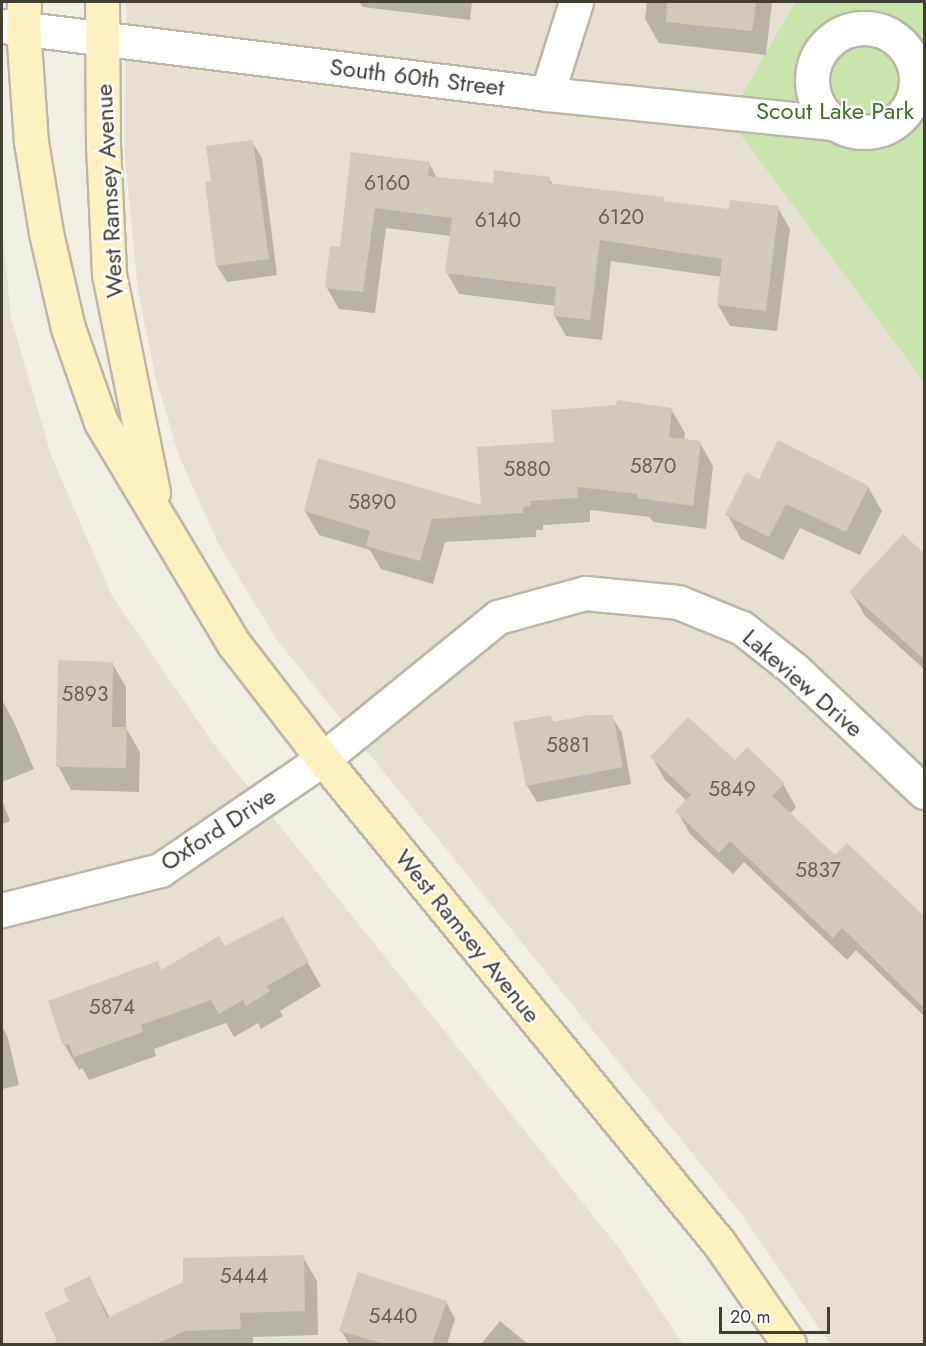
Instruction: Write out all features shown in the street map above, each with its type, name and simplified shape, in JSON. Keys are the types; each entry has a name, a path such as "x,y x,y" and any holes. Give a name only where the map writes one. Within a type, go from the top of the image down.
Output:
{"street":[{"name":"West Ramsey Avenue","path":"102,2 103,146 109,274 158,520"},
{"path":"547,94 576,2"},
{"name":"West Ramsey Avenue","path":"16,19 31,142 46,233 68,328 101,422 158,520 234,644 323,759 719,1243 789,1344"},
{"name":"South 60th Street","path":"16,19 102,37 547,94 834,123"},
{"name":"Lakeview Drive","path":"323,759 498,617 585,593 678,602 742,628 794,669 924,792"},
{"name":"Oxford Drive","path":"2,909 160,870 323,759"}],"shaded area":[{"path":"126,2 795,2 728,118 924,382 924,1344 830,1344 743,1216 277,640 219,545 179,456 156,379 138,291 125,157"},
{"path":"2,230 11,318 51,455 112,596 213,743 619,1248 683,1344 2,1344"}],"green space":[{"name":"Scout Lake Park","path":"795,2 924,2 924,382 728,118"}],"building":[{"path":"667,2 756,2 752,31 666,22"},
{"path":"253,140 269,259 216,266 205,182 211,181 206,146"},
{"path":"351,152 430,162 428,176 493,183 494,170 550,177 549,183 664,197 664,201 729,209 730,200 779,206 766,311 717,305 722,259 600,240 590,320 553,316 556,287 445,273 452,218 375,208 363,292 325,288 330,246 340,247"},
{"path":"617,400 672,408 669,437 701,441 693,506 637,498 638,494 577,487 578,498 530,501 531,506 523,507 523,513 432,519 420,561 366,546 370,531 304,511 318,458 481,505 477,447 554,442 551,410 616,405"},
{"path":"778,440 869,486 846,532 786,504 769,537 725,515 746,473 759,479"},
{"path":"903,534 924,553 924,659 849,592"},
{"path":"58,660 113,662 112,727 127,727 126,768 56,767"},
{"path":"551,715 552,722 589,715 613,715 623,767 526,786 513,722"},
{"path":"688,717 735,760 747,747 785,783 772,796 835,855 847,843 924,916 924,1008 842,928 833,938 730,841 719,853 675,811 691,795 650,757"},
{"path":"283,916 309,962 267,986 270,991 246,1006 243,1000 219,1014 211,1000 141,1025 143,1032 74,1057 69,1044 63,1046 48,1001 158,961 161,970 219,936 225,946"},
{"path":"304,1255 305,1311 240,1313 241,1329 185,1331 156,1344 51,1344 57,1341 44,1313 69,1301 63,1289 90,1276 107,1318 183,1282 183,1258"},
{"path":"358,1272 447,1301 432,1344 385,1344 339,1331"}]}
